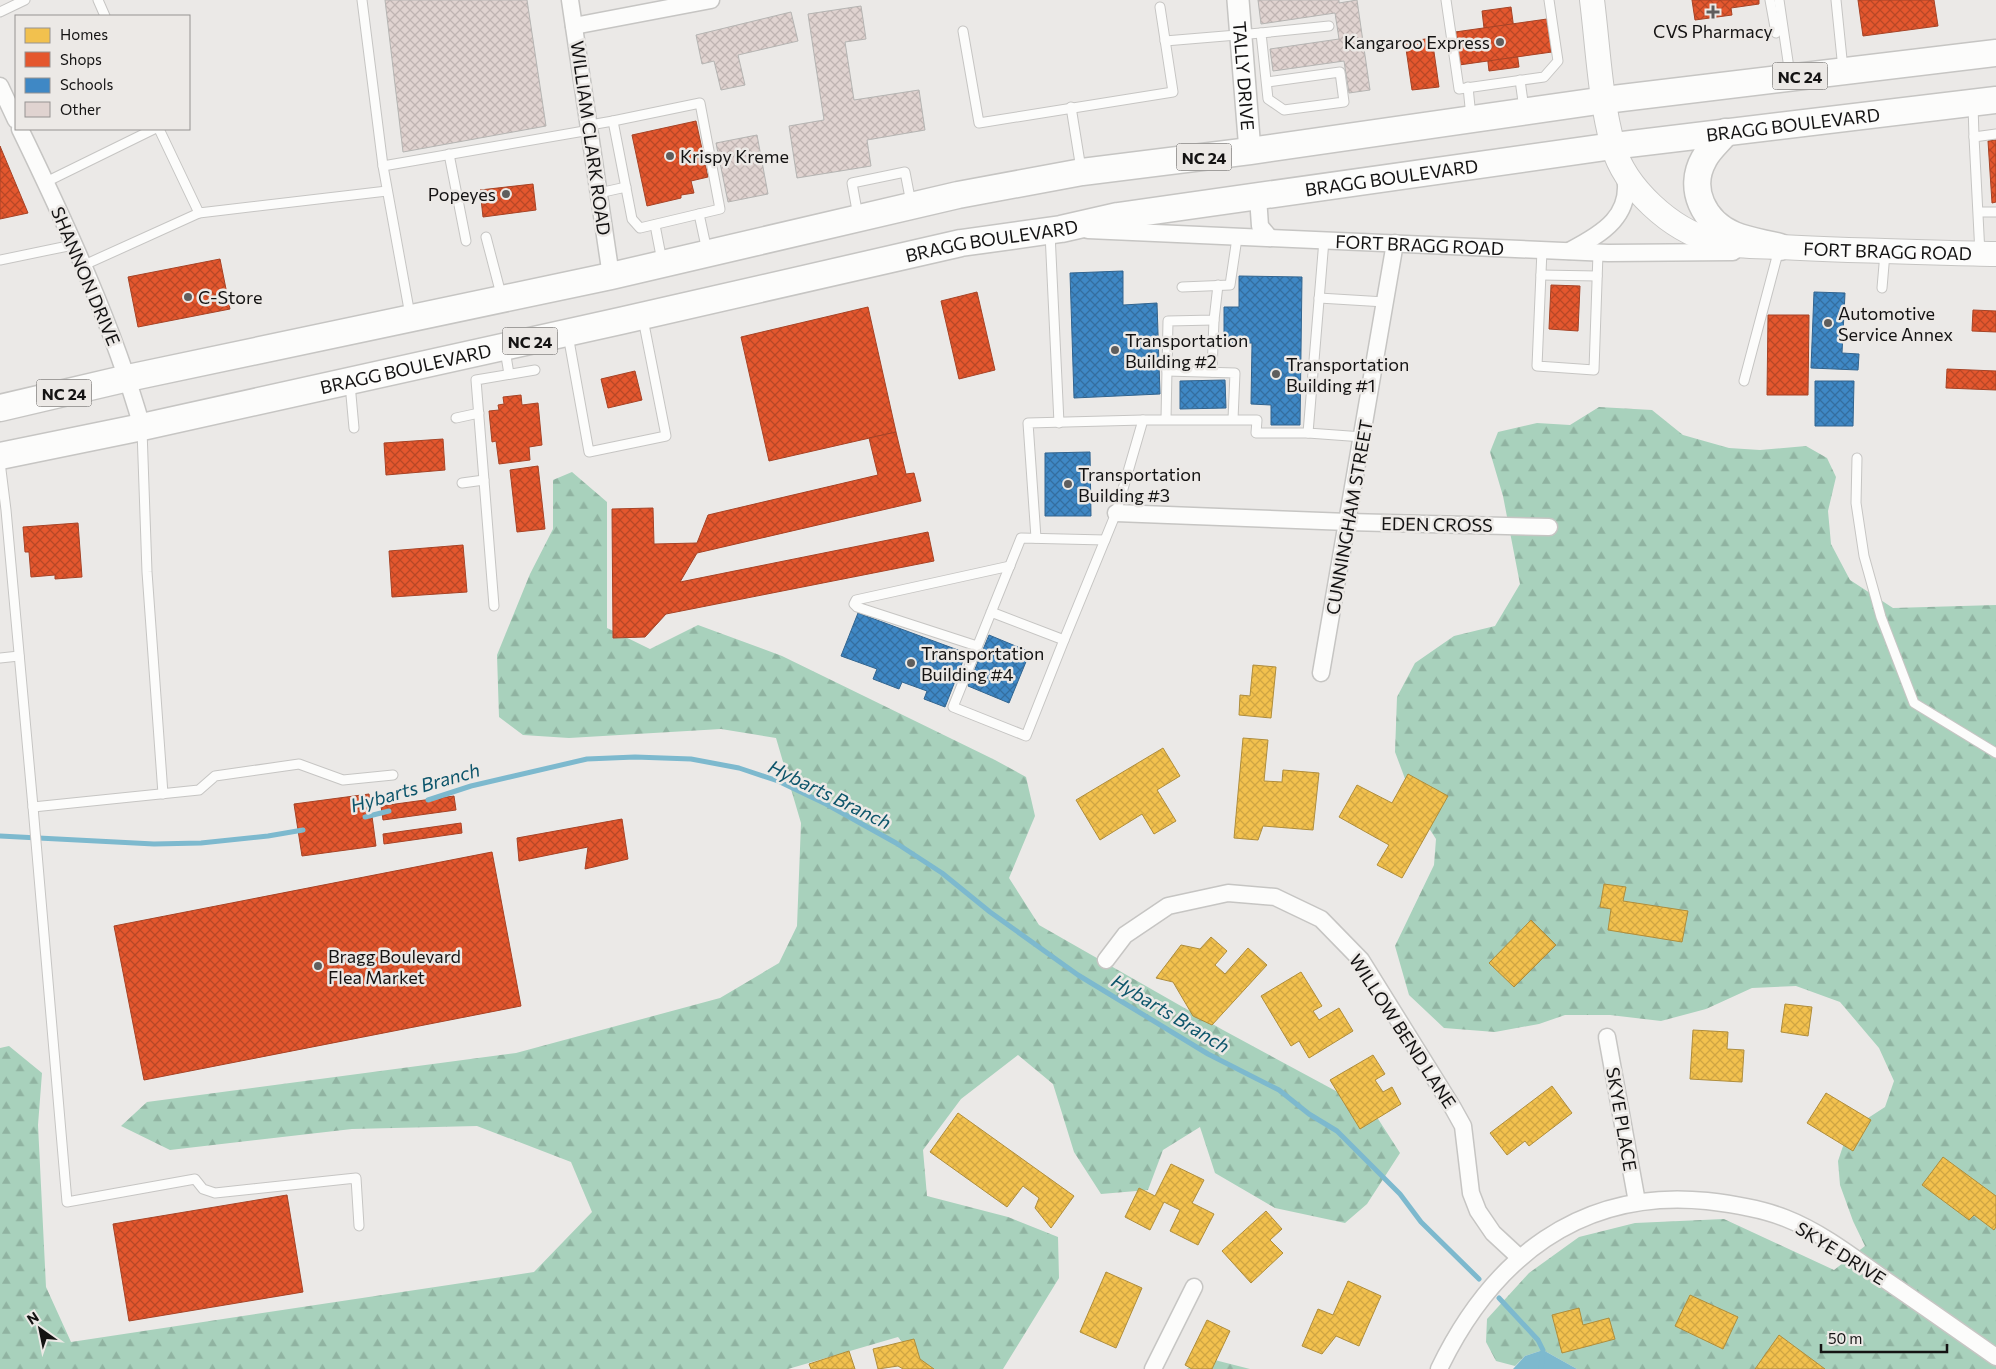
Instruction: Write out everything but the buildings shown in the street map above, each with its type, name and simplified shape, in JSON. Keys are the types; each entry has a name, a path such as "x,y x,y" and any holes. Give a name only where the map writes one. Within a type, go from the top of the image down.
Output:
{"main road":[{"name":"FORT BRAGG ROAD","path":"1592,0 1613,146 1624,171 1656,209 1691,232 1712,241 1736,246 1988,254"},
{"name":"NC 24","path":"0,408 128,378 611,276 912,206 1082,172 1250,151 1605,100 1996,53"},
{"name":"BRAGG BOULEVARD","path":"0,456 142,427 960,243 1055,229 1118,216 1613,146 1984,101"},
{"path":"1726,132 1704,159 1696,187 1698,199 1705,213 1718,225 1734,235 1780,247"}],"street":[{"name":"WILLIAM CLARK ROAD","path":"570,0 611,276"},
{"path":"574,26 711,0"},
{"name":"TALLY DRIVE","path":"1238,0 1251,34 1257,101 1250,151"},
{"path":"0,86 15,118"},
{"name":"SHANNON DRIVE","path":"20,130 46,182 128,378 142,427"},
{"name":"FORT BRAGG ROAD","path":"1569,251 1600,235 1614,221 1624,200 1626,178 1624,171"},
{"path":"1258,197 1260,226 1270,238"},
{"name":"FORT BRAGG ROAD","path":"1055,229 1598,253 1707,253 1780,247"},
{"name":"CUNNINGHAM STREET","path":"1321,673 1395,243"},
{"name":"EDEN CROSS","path":"1116,513 1549,527"},
{"name":"WILLOW BEND LANE","path":"1106,960 1126,934 1168,906 1228,893 1275,897 1321,919 1361,960 1453,1108 1463,1126 1471,1193 1478,1211 1493,1233 1520,1258"},
{"name":"SKYE PLACE","path":"1607,1037 1637,1202"},
{"name":"SKYE DRIVE","path":"1439,1369 1466,1318 1497,1280 1520,1258 1557,1232 1577,1221 1609,1208 1637,1202 1693,1200 1734,1204 1786,1219 1830,1241 1996,1357"},
{"path":"1153,1369 1194,1287"}],"lane":[{"path":"0,12 25,0"},
{"path":"98,0 105,15"},
{"path":"362,0 382,166 411,318"},
{"path":"1446,0 1458,89 1544,77 1558,62 1549,0"},
{"path":"1770,0 1790,78"},
{"path":"1780,0 1780,33"},
{"path":"1836,0 1843,71"},
{"path":"963,31 979,122 1173,92 1160,8"},
{"path":"1165,41 1329,26"},
{"path":"1251,34 1267,82 1257,101 1284,110 1344,102 1340,72 1267,82"},
{"path":"1520,80 1525,112"},
{"path":"1468,87 1471,120"},
{"path":"1984,101 1974,137 1980,212 1988,254"},
{"path":"382,166 590,127 613,121 700,103 720,209 640,228 635,224 632,219 613,121"},
{"path":"1071,107 1082,172"},
{"path":"46,182 152,130"},
{"path":"159,130 199,213"},
{"path":"1974,137 1996,134"},
{"path":"450,154 466,241"},
{"path":"858,219 852,183 905,172 912,206"},
{"path":"599,193 626,187"},
{"path":"82,266 199,213 387,191"},
{"path":"1980,212 1996,212"},
{"path":"700,214 708,254"},
{"path":"655,225 663,264"},
{"path":"1055,229 1059,423"},
{"path":"486,237 502,298"},
{"path":"1182,287 1230,284 1237,238"},
{"path":"1308,433 1324,240"},
{"path":"0,260 73,245"},
{"path":"1744,381 1780,247"},
{"path":"1542,250 1537,366 1594,370 1598,253"},
{"path":"1882,288 1885,251"},
{"path":"1541,275 1597,276"},
{"path":"1212,372 1214,320 1218,285"},
{"path":"1319,298 1385,302"},
{"path":"567,332 589,452 666,436 642,316"},
{"path":"1166,419 1168,321 1214,320"},
{"path":"505,346 509,374"},
{"path":"494,606 476,380 535,370"},
{"path":"1167,371 1235,372 1233,420"},
{"path":"350,380 354,428"},
{"path":"456,418 479,413"},
{"path":"1036,538 1028,423 1166,419 1257,420 1256,433 1308,433 1363,437"},
{"path":"1105,540 1021,538 953,707 1026,736 1116,513 1143,420"},
{"path":"142,427 147,572 163,794"},
{"path":"1857,458 1856,503 1864,556 1881,617 1914,703 1996,753"},
{"path":"0,462 33,807 67,1202 195,1179 203,1189 215,1193 356,1178 359,1226"},
{"path":"462,482 484,480"},
{"path":"977,646 857,607 854,604 856,600 1010,566"},
{"path":"991,612 1064,640"},
{"path":"0,658 19,656"},
{"path":"33,807 199,790 215,776 299,764 343,780 393,775"}],"green space":[{"path":"1599,407 1652,410 1683,435 1729,448 1760,450 1806,446 1827,458 1836,477 1828,511 1831,544 1850,580 1893,608 1996,605 1996,1369 1577,1369 1543,1350 1525,1356 1515,1366 1496,1361 1486,1342 1487,1319 1529,1273 1579,1237 1635,1223 1724,1219 1834,1270 1865,1246 1853,1221 1840,1185 1838,1161 1848,1131 1885,1107 1894,1081 1879,1048 1840,1002 1796,986 1752,988 1706,1009 1661,1021 1610,1015 1565,1015 1539,1024 1495,1032 1444,1028 1409,995 1395,946 1434,865 1436,839 1416,808 1395,752 1397,697 1415,663 1454,636 1495,626 1520,584 1503,496 1490,452 1498,432 1537,423 1570,425"},
{"path":"572,472 607,502 607,628 650,649 698,625 782,656 1026,777 1035,816 1009,878 1039,925 1223,1030 1373,1111 1400,1153 1367,1204 1345,1223 1275,1208 1215,1173 1200,1127 1163,1150 1148,1190 1101,1194 1074,1152 1053,1084 1018,1055 961,1099 923,1150 927,1196 1008,1217 1058,1237 1059,1278 1003,1369 918,1369 918,1361 898,1337 788,1369 0,1369 0,1048 9,1046 42,1073 38,1125 46,1287 71,1342 534,1272 592,1212 571,1162 477,1126 352,1129 170,1150 121,1126 147,1102 516,1053 720,998 779,963 797,926 801,823 776,738 721,729 569,738 523,735 499,717 497,655 530,574 553,529 553,480"},
{"path":"1203,1357 1250,1369 1187,1369"}],"water":[{"path":"1543,1350 1577,1369 1513,1369 1525,1356"}],"waterway":[{"name":"Hybarts Branch","path":"428,800 471,786 587,759 635,757 691,759 739,768 778,781 826,804 896,843 942,873 990,912 1078,975 1208,1054 1279,1090 1309,1114 1337,1131 1400,1194 1421,1222 1479,1279"},
{"name":"Hybarts Branch","path":"365,817 389,811"},
{"name":"Hybarts Branch","path":"0,836 154,844 201,843 268,836 303,830"},
{"name":"Hybarts Branch","path":"1499,1298 1538,1340 1543,1350 1541,1369"}],"place":[{"name":"CVS Pharmacy","path":"1713,12"},
{"name":"Kangaroo Express","path":"1500,42"},
{"name":"Krispy Kreme","path":"670,156"},
{"name":"Popeyes","path":"506,194"},
{"name":"C-Store","path":"188,297"},
{"name":"Automotive Service Annex","path":"1828,323"},
{"name":"Transportation Building #2","path":"1115,350"},
{"name":"Transportation Building #1","path":"1276,374"},
{"name":"Transportation Building #3","path":"1068,484"},
{"name":"Transportation Building #4","path":"911,663"},
{"name":"Bragg Boulevard Flea Market","path":"318,966"}]}
